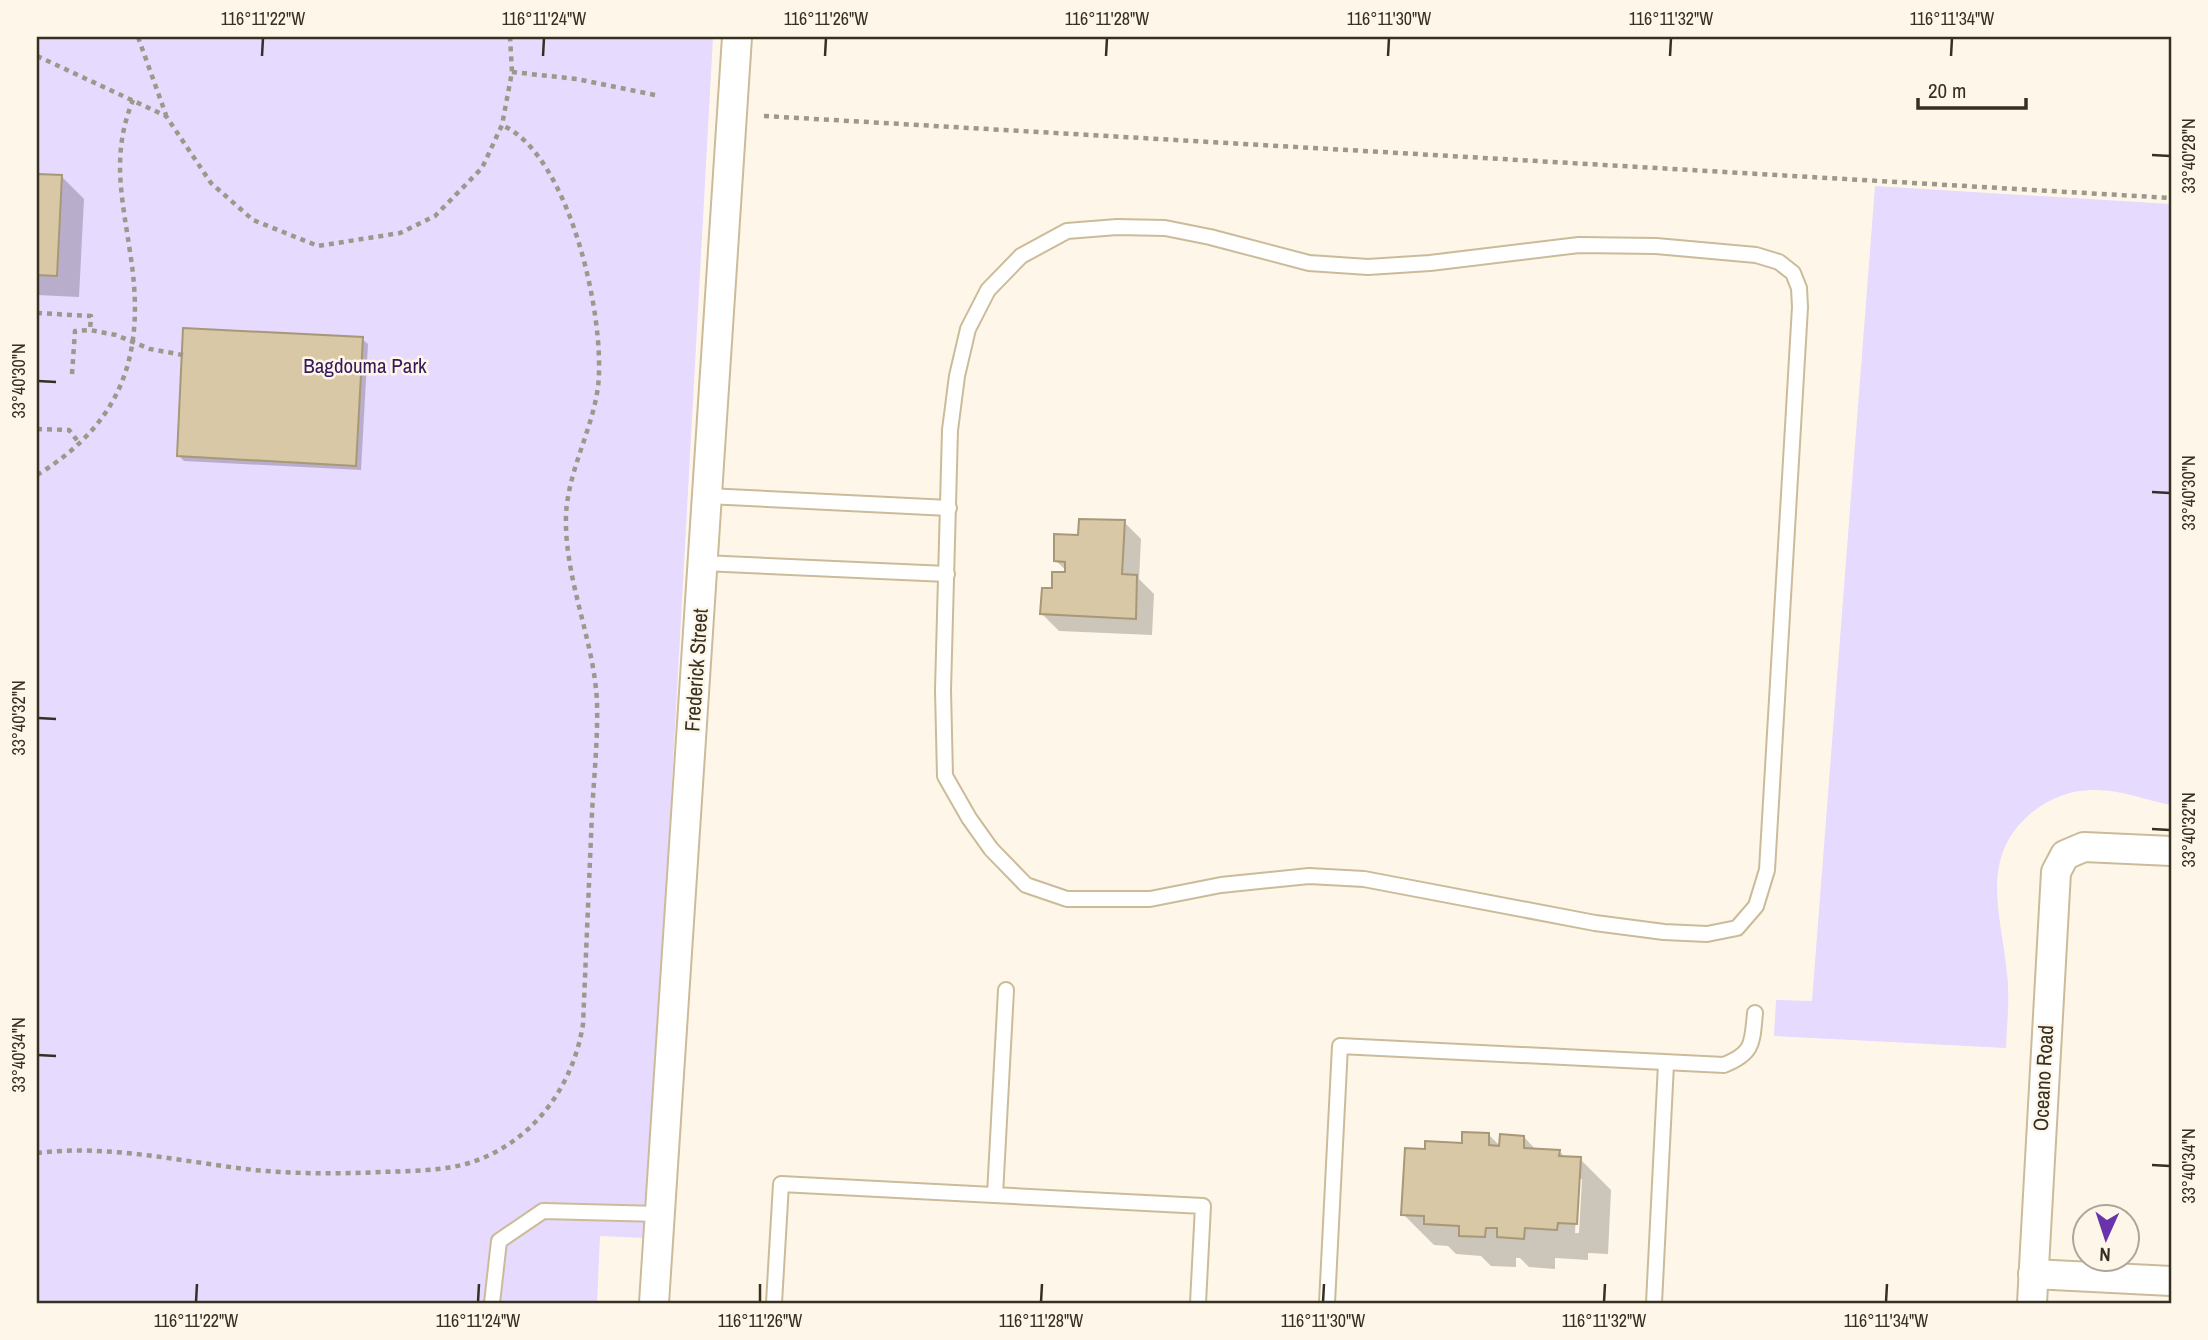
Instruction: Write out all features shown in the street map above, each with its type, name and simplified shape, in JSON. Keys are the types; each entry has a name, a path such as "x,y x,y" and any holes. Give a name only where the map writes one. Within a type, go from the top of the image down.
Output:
{"street":[{"name":"Frederick Street","path":"654,1303 737,37"},
{"name":"Oceano Road","path":"2032,1303 2056,872 2065,855 2084,847 2171,850"},
{"path":"2033,1274 2171,1281"}],"lane":[{"path":"1117,227 1165,228 1309,263 1368,267 1430,263 1578,245 1656,246 1726,251 1756,255 1779,262 1793,273 1799,288 1767,870 1756,906 1737,928 1707,933 1664,932 1595,923 1364,878 1309,876 1221,885 1150,899 1067,899 1027,884 991,849 969,818 946,776 943,690 947,574 950,430 957,376 968,329 988,290 1021,256 1067,231 1117,227"},
{"path":"707,496 949,508"},
{"path":"703,563 947,574"},
{"path":"996,1195 1006,990"},
{"path":"1327,1303 1340,1046 1724,1065 1743,1057 1752,1040 1755,1013"},
{"path":"1654,1303 1667,1063"},
{"path":"774,1303 781,1184 1203,1206 1198,1303"},
{"path":"492,1303 499,1241 543,1211 660,1214"}],"path":[{"path":"138,37 166,116 211,183 253,220 318,246 400,233 435,216 482,168 502,125 512,72 510,37"},
{"path":"37,56 166,116"},
{"path":"512,72 578,79 655,95"},
{"path":"37,475 80,444 99,421 117,392 134,344 134,284 119,177 122,136 133,100"},
{"path":"732,113 2171,198"},
{"path":"37,1153 63,1149 304,1174 462,1165 488,1156 514,1141 550,1107 568,1077 580,1045 583,1024 597,703 589,646 574,583 566,514 570,485 592,419 598,385 596,316 590,280 580,249 547,168 527,142 502,125"},
{"path":"37,313 91,316 90,330"},
{"path":"72,374 75,331 90,330 116,335 134,344 183,355"},
{"path":"37,429 69,430 80,444"}],"green space":[{"name":"Bagdouma Park","path":"37,37 713,37 647,1238 600,1236 597,1303 37,1303"},
{"path":"1875,186 2171,204 2171,805 2113,791 2076,792 2059,796 2044,804 2014,831 2004,850 1997,889 2008,983 2006,1048 1774,1036 1776,1000 1812,1001"}],"building":[{"path":"37,174 62,175 57,276 37,275"},
{"path":"183,328 363,337 356,466 177,456"},
{"path":"1079,519 1125,520 1122,574 1137,575 1136,619 1040,614 1042,588 1052,588 1052,572 1065,572 1065,562 1054,561 1054,534 1078,535"},
{"path":"1462,1132 1489,1133 1489,1145 1499,1146 1500,1134 1524,1136 1524,1148 1560,1150 1559,1156 1581,1157 1577,1224 1558,1223 1557,1230 1525,1228 1524,1239 1497,1237 1497,1228 1486,1228 1485,1237 1459,1236 1459,1226 1424,1224 1424,1216 1401,1215 1405,1148 1425,1149 1425,1141 1462,1143"}]}
